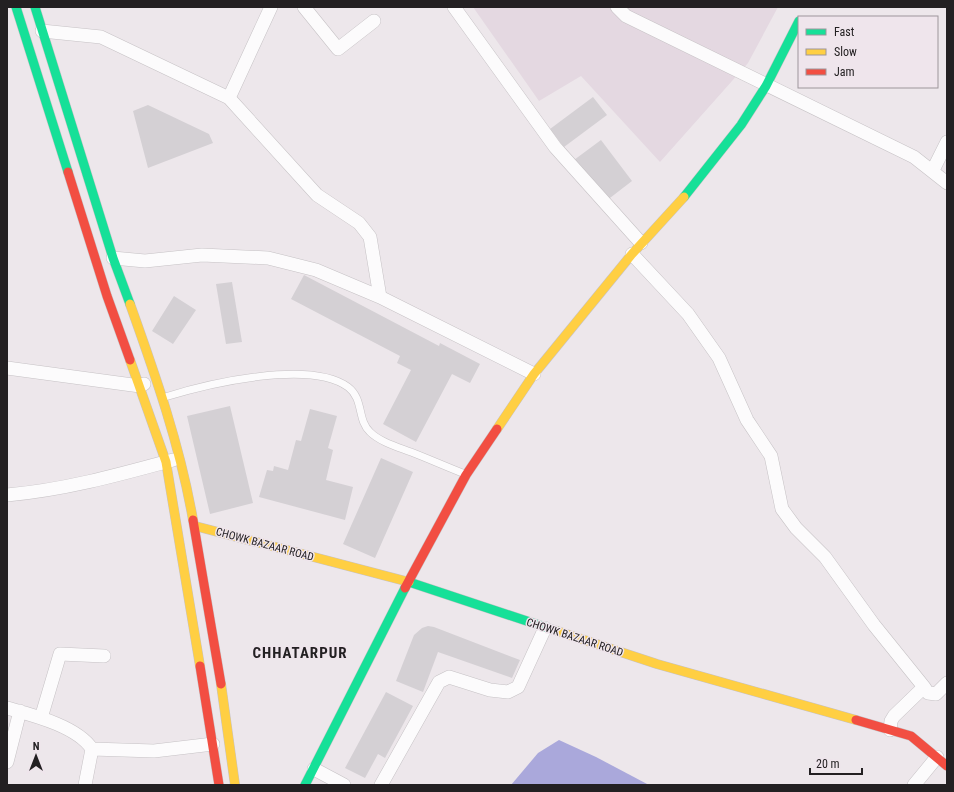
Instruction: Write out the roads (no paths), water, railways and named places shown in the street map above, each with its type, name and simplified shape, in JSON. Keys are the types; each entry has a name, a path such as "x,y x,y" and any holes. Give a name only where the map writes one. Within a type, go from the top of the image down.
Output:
{"main road":[{"path":"16,7 107,296 166,462 187,580 219,785"},
{"path":"35,7 113,258 156,378 186,480 225,704 235,785"},
{"path":"305,785 408,582 466,475 534,374 588,310 641,243 684,197 741,125 766,86 798,23"},
{"name":"CHOWK BAZAAR ROAD","path":"194,526 408,582 545,628 767,696 911,736 947,766"}],"street":[{"path":"229,98 271,7"},
{"path":"304,7 338,49 374,21"},
{"path":"454,7 555,147 641,243"},
{"path":"617,7 626,16 766,86 914,157 933,170 947,183"},
{"path":"42,31 100,36 229,98 317,195 359,223 370,237 380,297"},
{"path":"933,170 947,142"},
{"path":"632,254 688,314 719,358 747,420 771,456 782,509 796,528 825,557 874,625 928,693 936,694 947,683"},
{"path":"113,258 145,261 202,255 268,258 316,270 380,297 534,374"},
{"path":"7,368 140,386 156,378"},
{"path":"7,496 43,492 88,483 179,458"},
{"path":"381,785 439,682 449,677 490,690 508,692 518,687 545,628"},
{"path":"41,718 60,654 104,656"},
{"path":"890,730 891,721 894,716 924,687"},
{"path":"7,708 41,718 73,732 88,742 92,748 85,785"},
{"path":"7,762 20,711"},
{"path":"92,748 154,750 213,744"},
{"path":"914,785 937,757"},
{"path":"314,769 344,785"}],"lane":[{"path":"162,397 252,377 303,375 331,379 347,386 356,394 362,408 364,423 370,433 386,442 466,475"}],"water":[{"path":"559,740 596,757 649,785 511,785 538,753"}],"district":[{"name":"CHHATARPUR","path":"300,653"}]}
